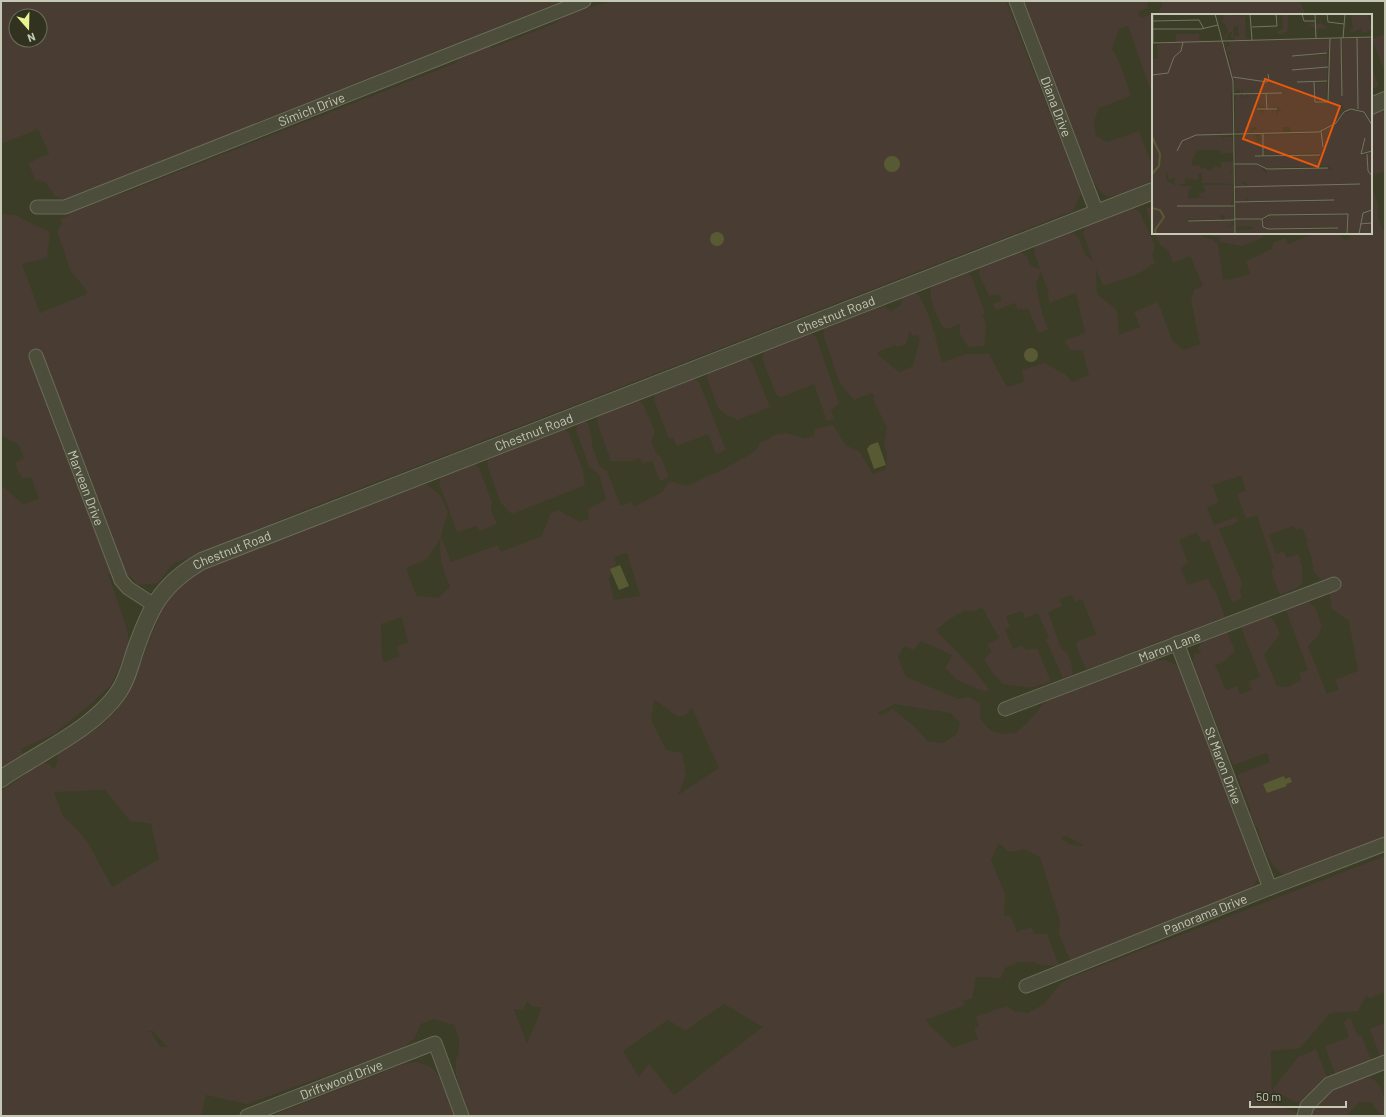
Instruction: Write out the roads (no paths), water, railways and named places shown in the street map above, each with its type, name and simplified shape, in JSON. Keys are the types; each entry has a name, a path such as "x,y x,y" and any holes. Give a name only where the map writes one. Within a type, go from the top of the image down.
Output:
{"street":[{"name":"Simich Drive","path":"37,207 65,207 584,1"},
{"name":"Diana Drive","path":"1016,1 1097,213"},
{"path":"1372,106 1385,100"},
{"name":"Chestnut Road","path":"1,779 92,720 118,694 126,680 135,652 154,604 167,587 179,575 193,566 211,557 1152,191"},
{"name":"Marvean Drive","path":"36,356 121,580 128,588 154,604"},
{"name":"Maron Lane","path":"1005,709 1334,584"},
{"name":"St Maron Drive","path":"1177,643 1270,888"},
{"name":"Panorama Drive","path":"1026,986 1270,888 1385,844"},
{"name":"Driftwood Drive","path":"247,1116 435,1043 462,1116"},
{"path":"1304,1116 1306,1106 1329,1084 1385,1062"}]}
